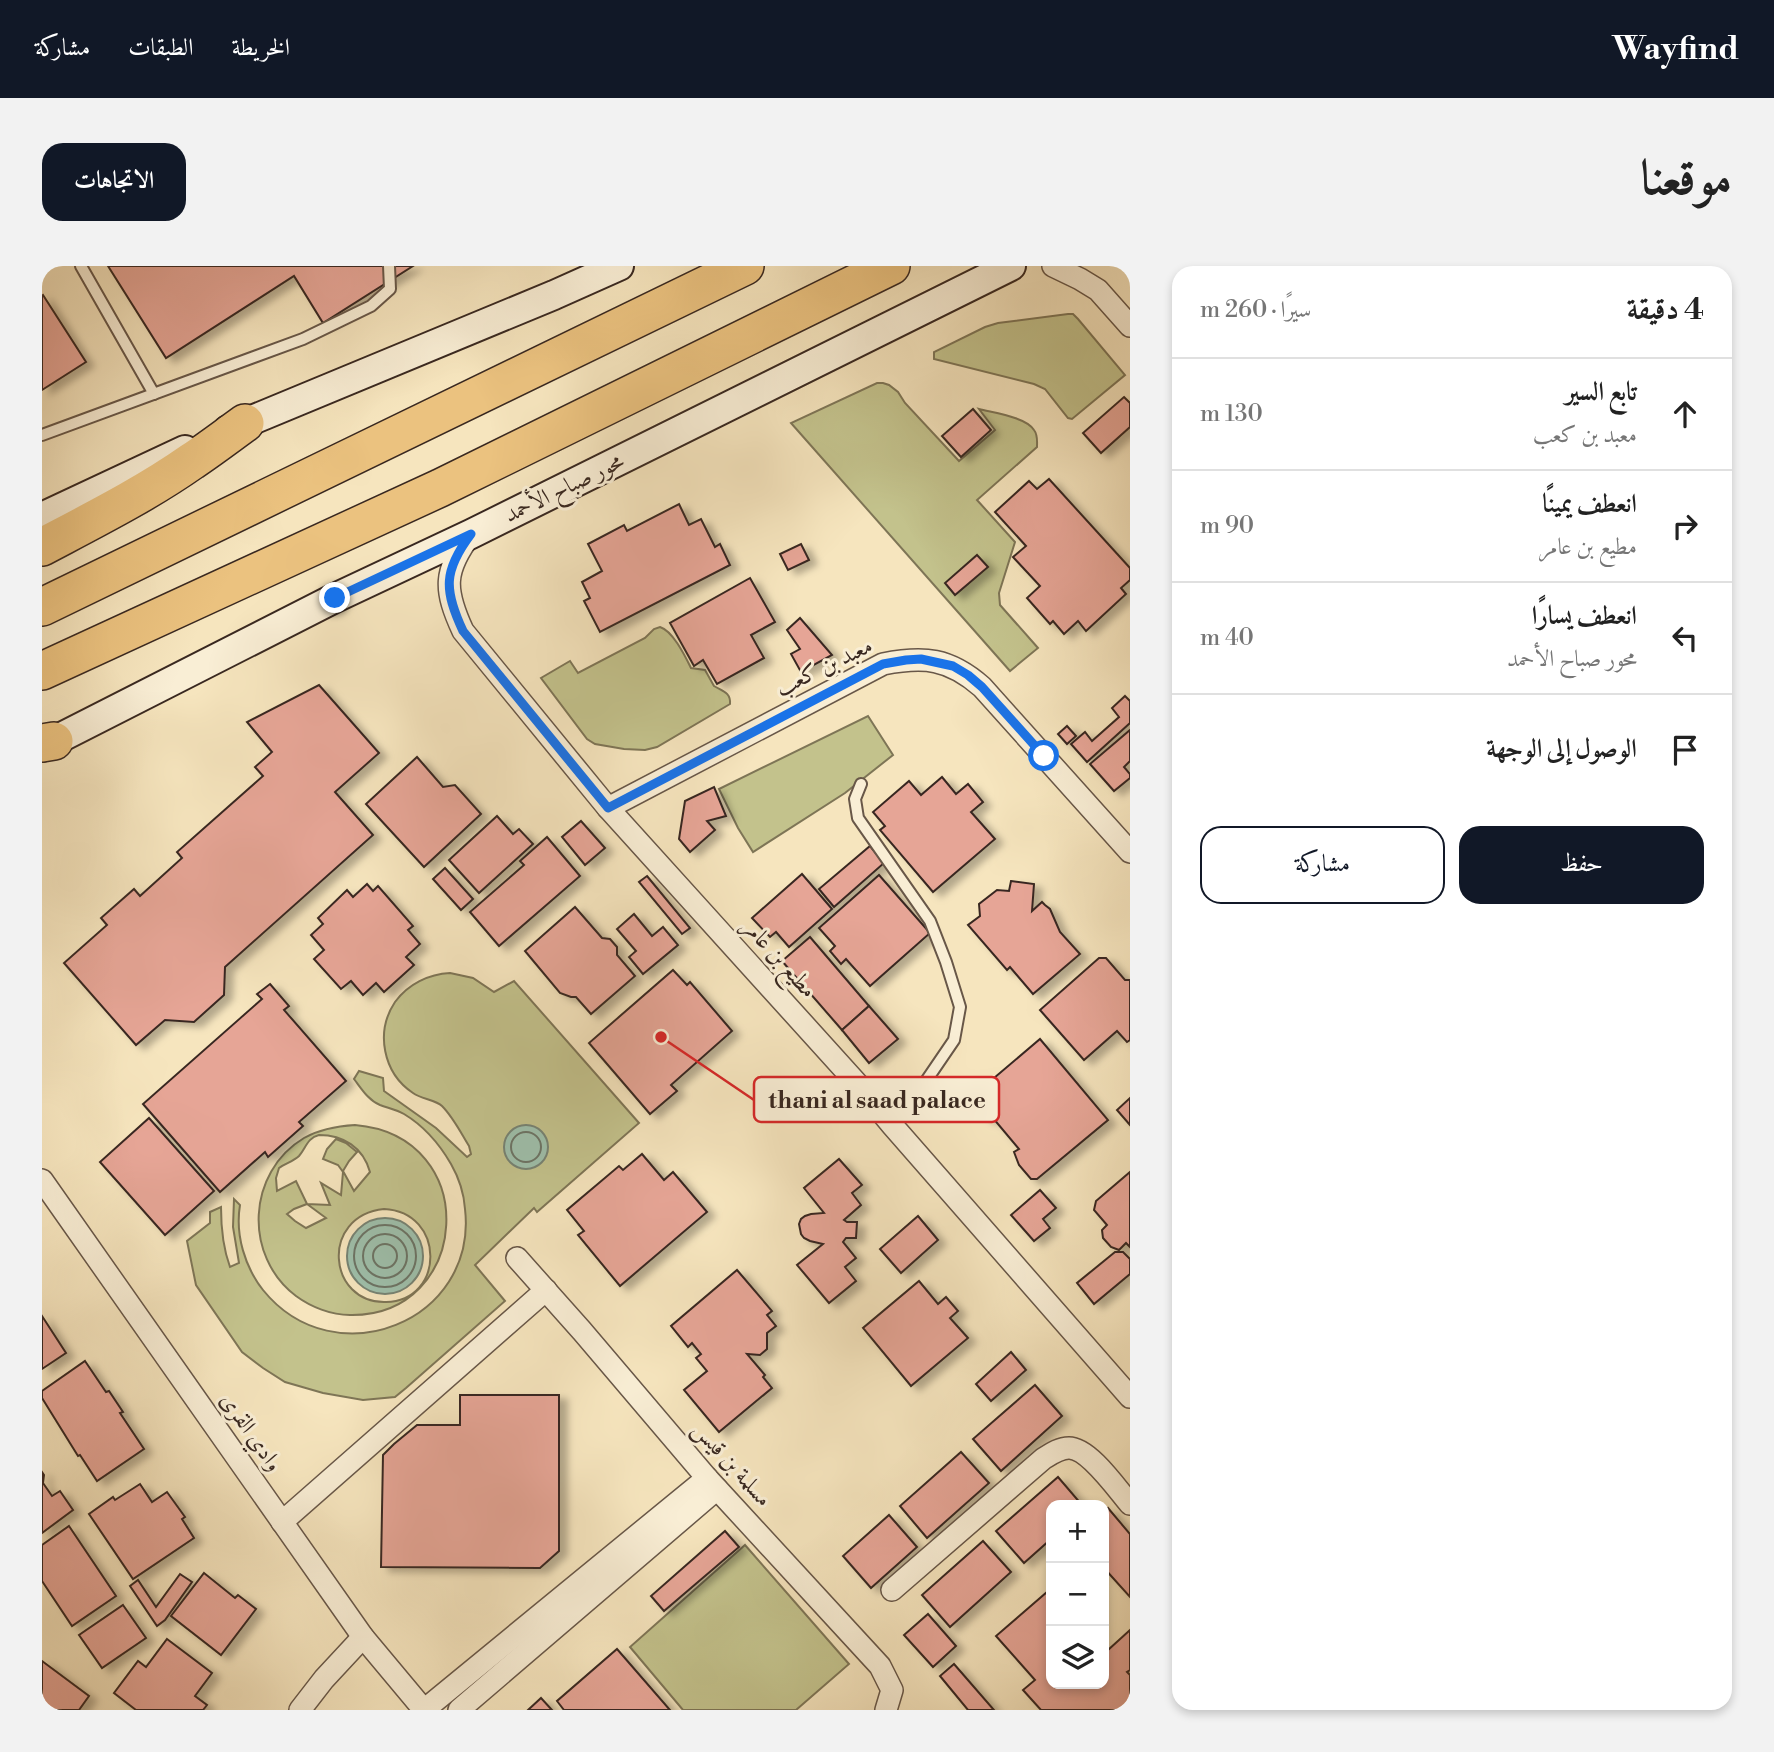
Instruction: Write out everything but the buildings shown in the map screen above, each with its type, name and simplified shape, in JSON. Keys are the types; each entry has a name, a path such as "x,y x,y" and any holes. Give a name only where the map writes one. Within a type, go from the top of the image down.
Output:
{"highway":[{"path":"42,607 746,266"},
{"path":"42,671 440,488 891,266"},
{"path":"42,547 158,484 245,423"}],"street":[{"name":"محور صباح الأحمد","path":"46,744 335,598 471,534 1011,266"},
{"path":"1053,266 1098,290 1130,326"},
{"path":"42,517 245,423 554,296 610,268"},
{"name":"مطيع بن عامر","path":"471,534 452,564 449,583 453,610 463,631 608,808 863,1090 1130,1397"},
{"name":"معبد بن كعب","path":"608,808 883,664 921,659 953,666 982,687 1130,852"},
{"name":"وادي القرى","path":"42,1180 363,1637 424,1710"},
{"name":"مسلمة بن قيس","path":"517,1258 712,1483 880,1666 892,1690 886,1710"},
{"path":"282,1522 546,1290"},
{"path":"892,1590 1043,1459 1066,1447 1078,1449 1092,1460 1130,1504"},
{"path":"424,1710 712,1483"},
{"path":"459,1710 712,1483"},
{"path":"300,1710 363,1637"}],"lane":[{"path":"81,266 154,394"},
{"path":"42,435 303,338 371,306 390,289 389,266"},
{"path":"861,784 855,799 858,818 930,921 960,1007 954,1040 892,1125"}],"shaded area":[{"path":"1073,314 1078,319 1125,375 1072,419 1068,418 1045,389 1034,384 934,359 934,352 985,327"},
{"path":"877,383 889,385 898,392 959,461 995,430 979,409 1017,419 1035,432 1037,447 977,500 1015,542 999,593 1000,605 1038,648 1010,671 791,423"},
{"path":"660,627 674,639 691,668 705,670 714,686 727,694 730,704 657,747 645,750 624,749 595,744 587,739 541,678 570,661 578,673 645,638"},
{"path":"868,716 893,755 845,793 753,852 719,789"},
{"path":"450,973 473,978 494,992 514,981 639,1123 537,1212 534,1208 475,1265 505,1301 395,1397 363,1400 323,1393 285,1382 242,1352 196,1285 187,1241 210,1223 210,1212 221,1207 223,1237 230,1267 239,1263 233,1227 234,1199 240,1205 240,1239 251,1271 263,1290 293,1317 327,1331 362,1333 396,1325 426,1307 449,1281 463,1248 465,1209 461,1186 447,1157 425,1130 404,1114 372,1100 354,1079 359,1071 383,1078 384,1091 436,1128 467,1157 471,1154 469,1146 446,1110 439,1104 416,1095 403,1085 395,1075 385,1051 385,1026 400,996 419,981"},
{"path":"355,1125 397,1136 426,1160 442,1190 446,1225 439,1259 420,1288 409,1295 419,1287 428,1273 430,1256 427,1239 419,1225 404,1214 384,1209 363,1215 349,1227 341,1242 339,1259 343,1275 352,1289 367,1299 386,1302 405,1298 390,1308 343,1315 308,1304 279,1279 267,1259 260,1237 259,1215 262,1192 271,1171 285,1153 310,1135 329,1128","holes":["319,1135 336,1137 351,1144 367,1163 370,1172 354,1191 343,1171 357,1152 336,1139 323,1159 338,1165 343,1172 341,1195 321,1183 330,1205 307,1204 296,1181 277,1191 276,1178 279,1168 297,1158 309,1141","307,1204 326,1218 306,1228 287,1214"]},
{"path":"745,1545 849,1664 796,1710 683,1710 630,1647"}],"water":[{"path":"526,1125 535,1126 542,1131 547,1138 547,1156 542,1163 535,1168 526,1169 517,1168 510,1163 505,1156 504,1147 505,1138 510,1131 517,1126"},
{"path":"385,1218 399,1221 412,1229 420,1242 423,1256 420,1270 412,1283 399,1291 385,1294 371,1291 358,1283 350,1270 347,1256 350,1242 358,1229 371,1221"}],"place":[{"name":"thani al saad palace","path":"661,1037"}],"route":[{"path":"335,598 471,534 452,564 449,583 453,610 463,631 608,808 883,664 906,660 921,659 953,666 968,675 1044,756"}]}
